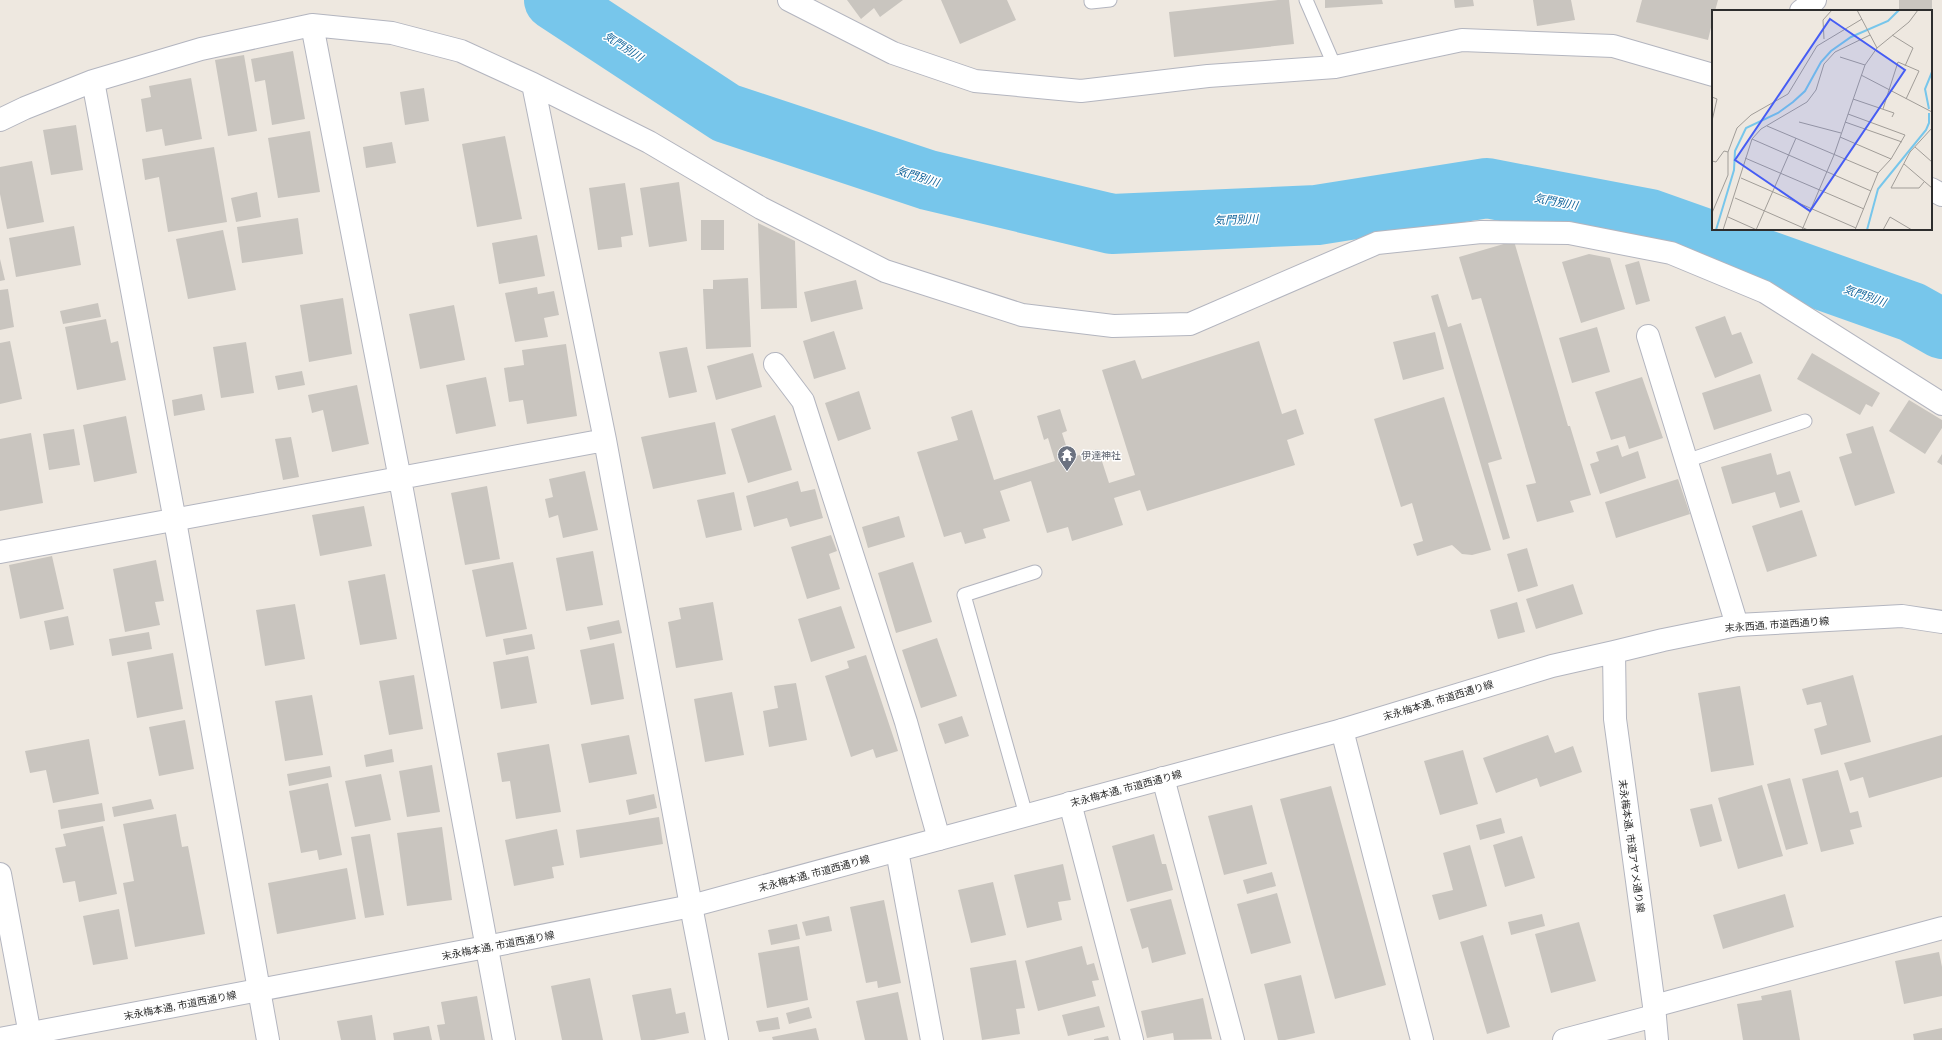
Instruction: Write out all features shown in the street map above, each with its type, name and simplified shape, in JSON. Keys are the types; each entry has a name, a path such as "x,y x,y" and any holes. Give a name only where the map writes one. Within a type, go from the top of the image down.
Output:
{"street":[{"path":"789,0 893,53 975,81 1081,91 1208,76 1336,67 1462,40 1613,46 1712,74"},
{"path":"1802,10 1815,0"},
{"path":"312,25 400,479 504,1040"},
{"path":"0,120 25,108 93,81 201,49 312,25 392,32 461,51 534,84 649,142 761,208 885,271 1022,315 1113,326 1190,324 1376,243 1481,232 1569,233 1671,254 1766,292 1942,404"},
{"path":"93,81 175,521 268,1040"},
{"path":"534,84 605,440 717,1040"},
{"path":"1932,190 1942,195"},
{"path":"1648,336 1737,625"},
{"path":"774,364 803,401 906,722 939,839"},
{"path":"0,552 175,521 605,440"},
{"name":"末永西通, 市道西通り線","path":"1614,652 1663,640 1737,625 1902,616 1942,622"},
{"name":"末永梅本通, 市道西通り線","path":"0,1039 31,1037 259,990 691,906 1342,730 1552,666 1614,652"},
{"name":"末永梅本通, 市道アヤメ通り線","path":"1614,652 1615,719 1657,1040"},
{"path":"1342,730 1422,1040"},
{"path":"1163,778 1233,1040"},
{"path":"1070,803 1132,1040"},
{"path":"897,851 932,1040"},
{"path":"0,874 31,1037"},
{"path":"1564,1040 1654,1011 1942,928"}],"lane":[{"path":"1091,0 1091,2 1110,0"},
{"path":"1306,0 1336,67"},
{"path":"1686,460 1805,421"},
{"path":"1026,815 964,595 1034,572"}],"building":[{"path":"847,0 903,0 880,17 874,8 861,19"},
{"path":"941,0 1007,0 1016,20 960,44"},
{"path":"1289,0 1294,44 1174,57 1169,12"},
{"path":"1325,0 1382,0 1383,4 1325,8"},
{"path":"1454,0 1473,0 1474,6 1455,8"},
{"path":"1533,0 1571,0 1575,20 1537,26"},
{"path":"1642,0 1718,0 1715,10 1712,10 1712,23 1708,40 1636,22"},
{"path":"1899,0 1932,0 1932,10 1899,10"},
{"path":"293,51 305,119 272,125 265,80 255,82 251,59"},
{"path":"244,55 257,131 228,136 215,60"},
{"path":"191,78 202,139 165,146 162,129 146,132 141,99 151,97 149,86"},
{"path":"424,88 429,121 405,125 400,92"},
{"path":"76,125 83,170 51,175 43,130"},
{"path":"310,131 320,192 278,198 268,138"},
{"path":"505,136 522,219 477,227 462,144"},
{"path":"392,142 396,163 366,168 363,147"},
{"path":"214,147 227,222 168,232 159,177 145,180 142,159"},
{"path":"32,161 44,222 7,229 0,194 0,167"},
{"path":"679,182 687,241 649,247 640,188"},
{"path":"625,183 633,235 621,237 622,247 598,250 589,188"},
{"path":"257,192 261,217 236,222 231,198"},
{"path":"298,218 303,254 242,263 237,227"},
{"path":"701,220 724,220 724,250 701,250"},
{"path":"758,223 795,241 797,308 761,309"},
{"path":"74,226 81,265 16,277 9,238"},
{"path":"223,230 236,290 188,299 176,239"},
{"path":"537,235 545,276 499,284 492,243"},
{"path":"1514,241 1568,426 1570,426 1591,495 1570,501 1574,512 1537,522 1526,485 1536,483 1481,298 1472,300 1459,257"},
{"path":"1589,254 1610,258 1625,309 1581,323 1562,262"},
{"path":"0,259 5,280 0,281"},
{"path":"1639,261 1650,301 1636,305 1625,265"},
{"path":"748,278 751,347 706,349 703,289 713,289 713,280"},
{"path":"856,280 863,309 811,322 804,292"},
{"path":"537,287 538,294 554,291 559,315 544,318 548,337 515,342 505,293"},
{"path":"8,289 14,327 0,330 0,290"},
{"path":"1438,294 1448,327 1461,323 1502,459 1488,463 1510,538 1503,540 1431,296"},
{"path":"343,298 352,354 309,362 300,305"},
{"path":"98,303 101,317 63,324 60,311"},
{"path":"454,305 465,360 420,369 409,314"},
{"path":"1725,316 1732,335 1741,332 1753,363 1715,378 1695,327"},
{"path":"106,319 111,343 118,341 126,380 77,390 65,327"},
{"path":"1597,327 1610,372 1572,383 1559,338"},
{"path":"834,331 846,369 814,379 803,341"},
{"path":"1435,332 1444,369 1403,380 1393,342"},
{"path":"10,341 22,399 0,404 0,343"},
{"path":"1259,341 1282,414 1296,409 1304,434 1287,440 1295,465 1147,511 1140,490 1114,498 1123,525 1072,541 1068,527 1047,533 1031,481 1000,491 1010,521 983,529 986,538 965,544 961,532 944,537 917,452 958,440 951,417 972,410 994,480 1055,461 1048,438 1044,440 1037,416 1060,409 1067,431 1062,433 1070,458 1098,449 1109,483 1135,475 1102,370 1135,360 1142,379"},
{"path":"246,342 254,393 221,398 213,347"},
{"path":"566,344 577,416 527,424 523,400 509,402 504,368 524,365 522,350"},
{"path":"687,347 697,392 669,398 659,352"},
{"path":"753,353 762,387 716,400 707,366"},
{"path":"1812,353 1880,393 1872,407 1866,404 1860,415 1797,379"},
{"path":"302,371 305,385 278,390 275,376"},
{"path":"1760,374 1772,411 1714,430 1702,393"},
{"path":"486,377 496,426 456,434 446,385"},
{"path":"1642,377 1663,438 1629,449 1625,436 1611,440 1595,392"},
{"path":"357,385 369,444 332,452 323,410 312,413 308,395"},
{"path":"859,391 871,429 838,441 825,403"},
{"path":"202,394 205,410 174,416 172,400"},
{"path":"1444,397 1491,550 1472,555 1462,554 1452,545 1417,556 1413,544 1423,541 1412,503 1401,507 1374,419"},
{"path":"1909,400 1942,420 1942,428 1925,454 1889,431"},
{"path":"775,415 792,470 748,483 731,429"},
{"path":"126,416 137,473 94,482 83,425"},
{"path":"715,422 726,474 653,489 641,437"},
{"path":"1873,426 1895,493 1855,506 1839,457 1852,453 1846,434"},
{"path":"74,429 80,465 49,470 43,434"},
{"path":"31,433 43,503 0,511 0,439"},
{"path":"291,437 299,477 283,480 275,439"},
{"path":"1618,445 1622,457 1638,451 1646,478 1600,494 1590,464 1599,461 1596,452"},
{"path":"1771,453 1777,475 1790,471 1800,502 1780,508 1775,492 1732,504 1721,467"},
{"path":"1942,454 1942,465 1937,462"},
{"path":"585,471 598,530 563,538 558,515 549,518 545,499 553,497 549,479"},
{"path":"1678,479 1690,514 1616,538 1605,502"},
{"path":"798,481 801,492 815,489 823,518 790,527 787,518 754,527 746,496"},
{"path":"487,486 500,559 465,565 451,493"},
{"path":"734,492 742,530 706,538 697,500"},
{"path":"364,506 372,546 320,556 312,515"},
{"path":"1802,510 1817,556 1767,572 1752,526"},
{"path":"899,516 905,537 868,548 862,527"},
{"path":"831,535 837,551 829,554 840,589 807,599 791,547"},
{"path":"1527,548 1538,586 1518,592 1507,554"},
{"path":"593,551 603,605 566,611 556,558"},
{"path":"52,556 64,609 20,619 9,565"},
{"path":"156,560 164,601 155,602 160,625 125,632 113,569"},
{"path":"513,562 527,629 486,637 472,570"},
{"path":"913,562 932,622 896,633 878,573"},
{"path":"385,574 397,639 360,645 348,581"},
{"path":"1573,584 1583,614 1536,629 1526,599"},
{"path":"713,602 723,660 676,668 668,622 681,619 679,608"},
{"path":"1517,602 1525,632 1498,639 1490,610"},
{"path":"295,604 305,659 265,666 256,610"},
{"path":"841,606 855,648 811,662 798,619"},
{"path":"68,616 74,645 50,650 44,621"},
{"path":"619,620 622,633 590,640 587,627"},
{"path":"149,632 152,649 112,656 109,639"},
{"path":"532,634 535,649 506,655 503,639"},
{"path":"937,638 957,696 921,708 902,650"},
{"path":"614,643 624,699 591,705 580,650"},
{"path":"173,653 183,709 137,718 127,662"},
{"path":"866,655 898,751 876,758 873,749 851,757 825,676 849,668 847,661"},
{"path":"528,656 537,703 501,709 493,662"},
{"path":"414,675 423,729 389,735 379,681"},
{"path":"1853,675 1871,742 1821,755 1814,729 1827,725 1821,702 1807,705 1802,689"},
{"path":"796,683 807,740 769,747 763,711 778,708 774,686"},
{"path":"1740,686 1754,765 1711,772 1698,693"},
{"path":"732,692 744,755 705,762 694,699"},
{"path":"312,695 323,755 285,761 275,701"},
{"path":"962,716 969,736 945,744 938,724"},
{"path":"185,720 194,769 159,776 149,727"},
{"path":"629,735 637,774 589,783 581,744"},
{"path":"1548,735 1555,753 1573,746 1582,772 1540,787 1537,778 1496,793 1483,758"},
{"path":"1942,735 1942,777 1869,798 1863,777 1850,781 1844,763"},
{"path":"89,739 99,794 53,803 46,770 30,773 25,751"},
{"path":"549,744 561,812 516,819 510,781 502,782 497,753"},
{"path":"392,749 394,762 366,767 364,755"},
{"path":"1463,750 1478,804 1440,815 1424,761"},
{"path":"432,765 440,812 407,817 399,771"},
{"path":"330,766 332,777 289,786 287,774"},
{"path":"1838,770 1850,813 1858,811 1862,827 1850,830 1854,844 1821,852 1802,779"},
{"path":"381,774 391,820 355,827 345,781"},
{"path":"1790,778 1808,844 1786,850 1767,784"},
{"path":"328,783 342,855 319,860 317,850 301,853 289,791"},
{"path":"1762,785 1783,856 1738,869 1718,798"},
{"path":"1331,786 1386,985 1335,999 1280,799"},
{"path":"654,794 657,808 629,815 626,800"},
{"path":"151,799 154,809 114,817 112,807"},
{"path":"102,803 105,821 61,829 58,810"},
{"path":"1712,804 1722,841 1700,847 1690,809"},
{"path":"1252,805 1267,864 1224,875 1208,816"},
{"path":"176,814 182,847 188,846 205,934 135,947 123,883 134,881 123,824"},
{"path":"659,817 663,844 580,858 576,830"},
{"path":"1501,818 1505,833 1480,840 1476,825"},
{"path":"103,826 117,894 79,902 75,881 63,883 55,848 66,846 63,834"},
{"path":"442,827 452,900 407,906 397,833"},
{"path":"557,829 564,865 552,867 554,878 514,886 505,840"},
{"path":"370,834 384,915 365,918 351,837"},
{"path":"1154,834 1162,864 1166,864 1173,890 1127,902 1112,846"},
{"path":"1522,836 1535,878 1505,887 1493,845"},
{"path":"1470,845 1487,906 1439,920 1432,895 1453,890 1443,853"},
{"path":"1063,864 1071,900 1058,902 1062,920 1027,928 1014,875"},
{"path":"347,868 356,919 277,934 268,883"},
{"path":"1272,872 1276,886 1247,894 1243,880"},
{"path":"993,882 1006,935 971,943 958,890"},
{"path":"1277,893 1291,943 1251,954 1237,904"},
{"path":"1785,894 1794,927 1723,949 1713,915"},
{"path":"1171,899 1186,954 1152,963 1148,947 1142,949 1130,909"},
{"path":"884,900 901,983 878,988 877,981 866,983 850,907"},
{"path":"119,909 128,959 93,965 83,916"},
{"path":"1542,914 1545,926 1511,935 1508,922"},
{"path":"829,916 832,931 806,936 802,922"},
{"path":"1579,922 1596,981 1551,993 1535,934"},
{"path":"797,924 800,939 771,945 768,930"},
{"path":"1483,935 1510,1027 1487,1034 1460,942"},
{"path":"799,946 808,1000 767,1008 758,953"},
{"path":"1082,946 1087,965 1094,963 1099,980 1092,981 1096,996 1038,1011 1025,961"},
{"path":"1939,952 1942,967 1942,996 1904,1004 1895,961"},
{"path":"1016,960 1025,1008 1016,1009 1020,1034 982,1040 970,968"},
{"path":"1301,975 1315,1033 1285,1040 1278,1040 1264,984"},
{"path":"590,978 603,1040 562,1040 551,986"},
{"path":"671,988 676,1014 685,1012 689,1033 654,1040 641,1040 632,995"},
{"path":"1791,990 1800,1040 1743,1040 1737,1004 1762,1000 1761,996"},
{"path":"898,992 908,1040 865,1040 856,1001"},
{"path":"477,996 485,1040 440,1040 437,1025 445,1024 441,1002"},
{"path":"1203,998 1212,1039 1174,1040 1173,1033 1147,1038 1141,1011"},
{"path":"1099,1006 1105,1027 1068,1036 1062,1015"},
{"path":"809,1007 812,1018 789,1024 786,1013"},
{"path":"372,1015 376,1040 341,1040 337,1021"},
{"path":"778,1017 780,1029 759,1032 756,1021"},
{"path":"429,1026 432,1040 394,1040 393,1033"},
{"path":"816,1028 819,1040 773,1040 772,1037"},
{"path":"1942,1028 1942,1040 1914,1040 1913,1034"},
{"path":"1108,1036 1109,1040 1094,1040 1094,1039"}],"waterway":[{"name":"気門別川","path":"554,0 726,113 928,180 1112,224 1317,215 1487,188 1650,219 1912,312 1942,329"}],"place":[{"name":"伊達神社","path":"1067,472"}]}
